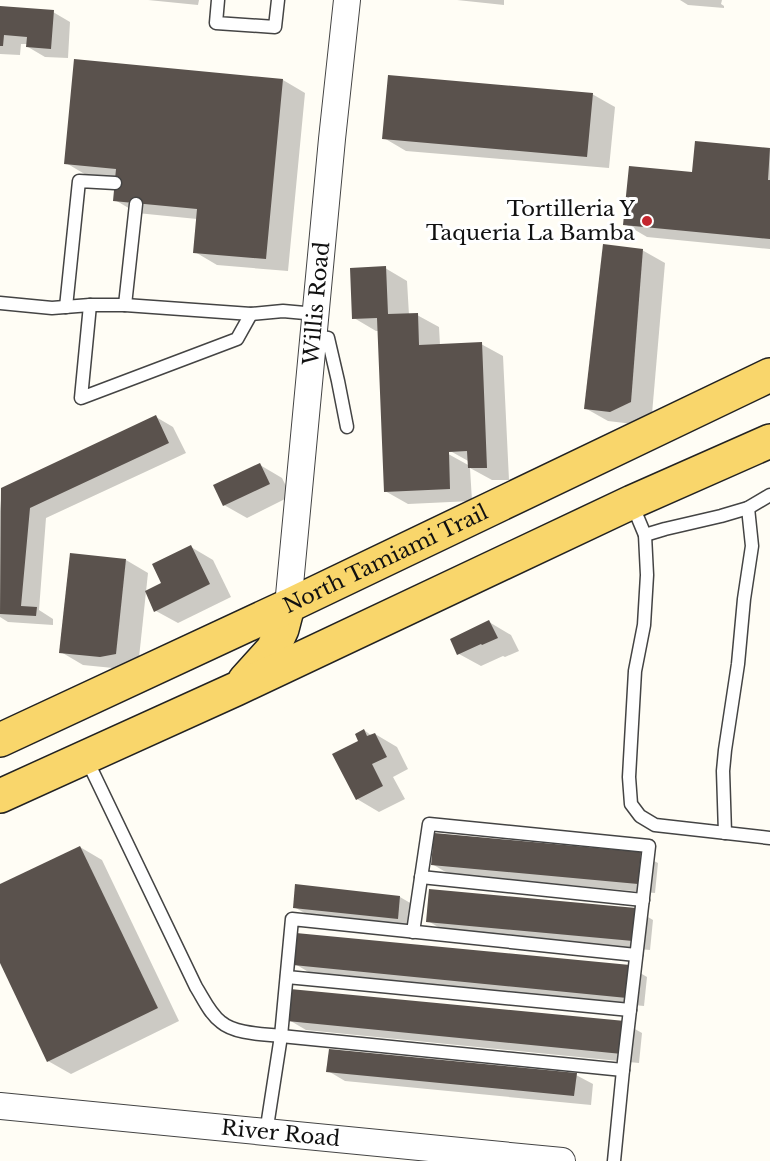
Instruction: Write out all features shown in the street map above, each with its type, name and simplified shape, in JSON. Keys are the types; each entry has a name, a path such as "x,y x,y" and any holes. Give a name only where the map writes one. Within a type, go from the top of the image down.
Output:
{"main road":[{"name":"North Tamiami Trail","path":"0,740 288,606 770,375"},
{"path":"0,796 236,689 632,502 770,441"},
{"path":"236,689 273,649 282,629 288,606"}],"street":[{"name":"Willis Road","path":"288,606 347,0"},
{"name":"River Road","path":"0,1107 266,1132 369,1152 562,1161"}],"lane":[{"path":"218,0 216,23 275,27 278,0"},
{"path":"66,307 79,181 115,183"},
{"path":"125,305 136,204"},
{"path":"0,303 51,308 125,305 250,314 283,311 315,325 328,338 347,427"},
{"path":"90,305 81,399 237,339 250,314"},
{"path":"645,535 748,508 770,495"},
{"path":"632,502 645,535 647,575 644,624 635,671 629,777 631,804 640,816 655,825 770,838"},
{"path":"725,833 724,760 752,546 748,508"},
{"path":"85,757 196,987 220,1023 237,1031 623,1070"},
{"path":"413,932 429,824 649,846 614,1161"},
{"path":"421,877 643,900"},
{"path":"266,1132 281,1036 292,919 636,955"},
{"path":"287,977 630,1010"}],"building":[{"path":"0,6 54,10 51,49 26,47 27,37 4,35 3,46 0,46"},
{"path":"74,59 283,79 266,259 193,253 197,209 113,201 116,169 64,164"},
{"path":"388,75 593,93 587,157 382,139"},
{"path":"695,141 770,148 768,180 770,180 770,239 623,225 629,166 692,172"},
{"path":"603,244 643,249 631,402 610,412 584,409"},
{"path":"386,266 388,314 418,313 419,345 482,342 487,468 468,468 467,451 449,452 450,489 384,492 377,318 352,319 350,268"},
{"path":"156,415 169,443 30,508 21,606 37,607 36,616 0,614 1,488"},
{"path":"260,463 270,484 223,506 213,485"},
{"path":"191,545 210,584 154,612 145,591 161,583 152,564"},
{"path":"70,553 126,559 116,654 100,657 59,653"},
{"path":"489,620 498,638 457,655 450,639"},
{"path":"364,729 367,736 375,733 387,757 372,764 383,786 356,800 332,754 358,741 355,734"},
{"path":"434,833 641,852 638,884 431,865"},
{"path":"80,846 158,1008 47,1062 0,963 0,884"},
{"path":"295,884 400,896 398,919 293,908"},
{"path":"429,889 636,908 633,941 426,922"},
{"path":"296,933 630,965 627,998 293,965"},
{"path":"290,989 625,1021 622,1054 287,1021"},
{"path":"329,1049 577,1073 574,1096 326,1072"}],"place":[{"name":"Tortilleria Y Taqueria La Bamba","path":"647,221"}]}
